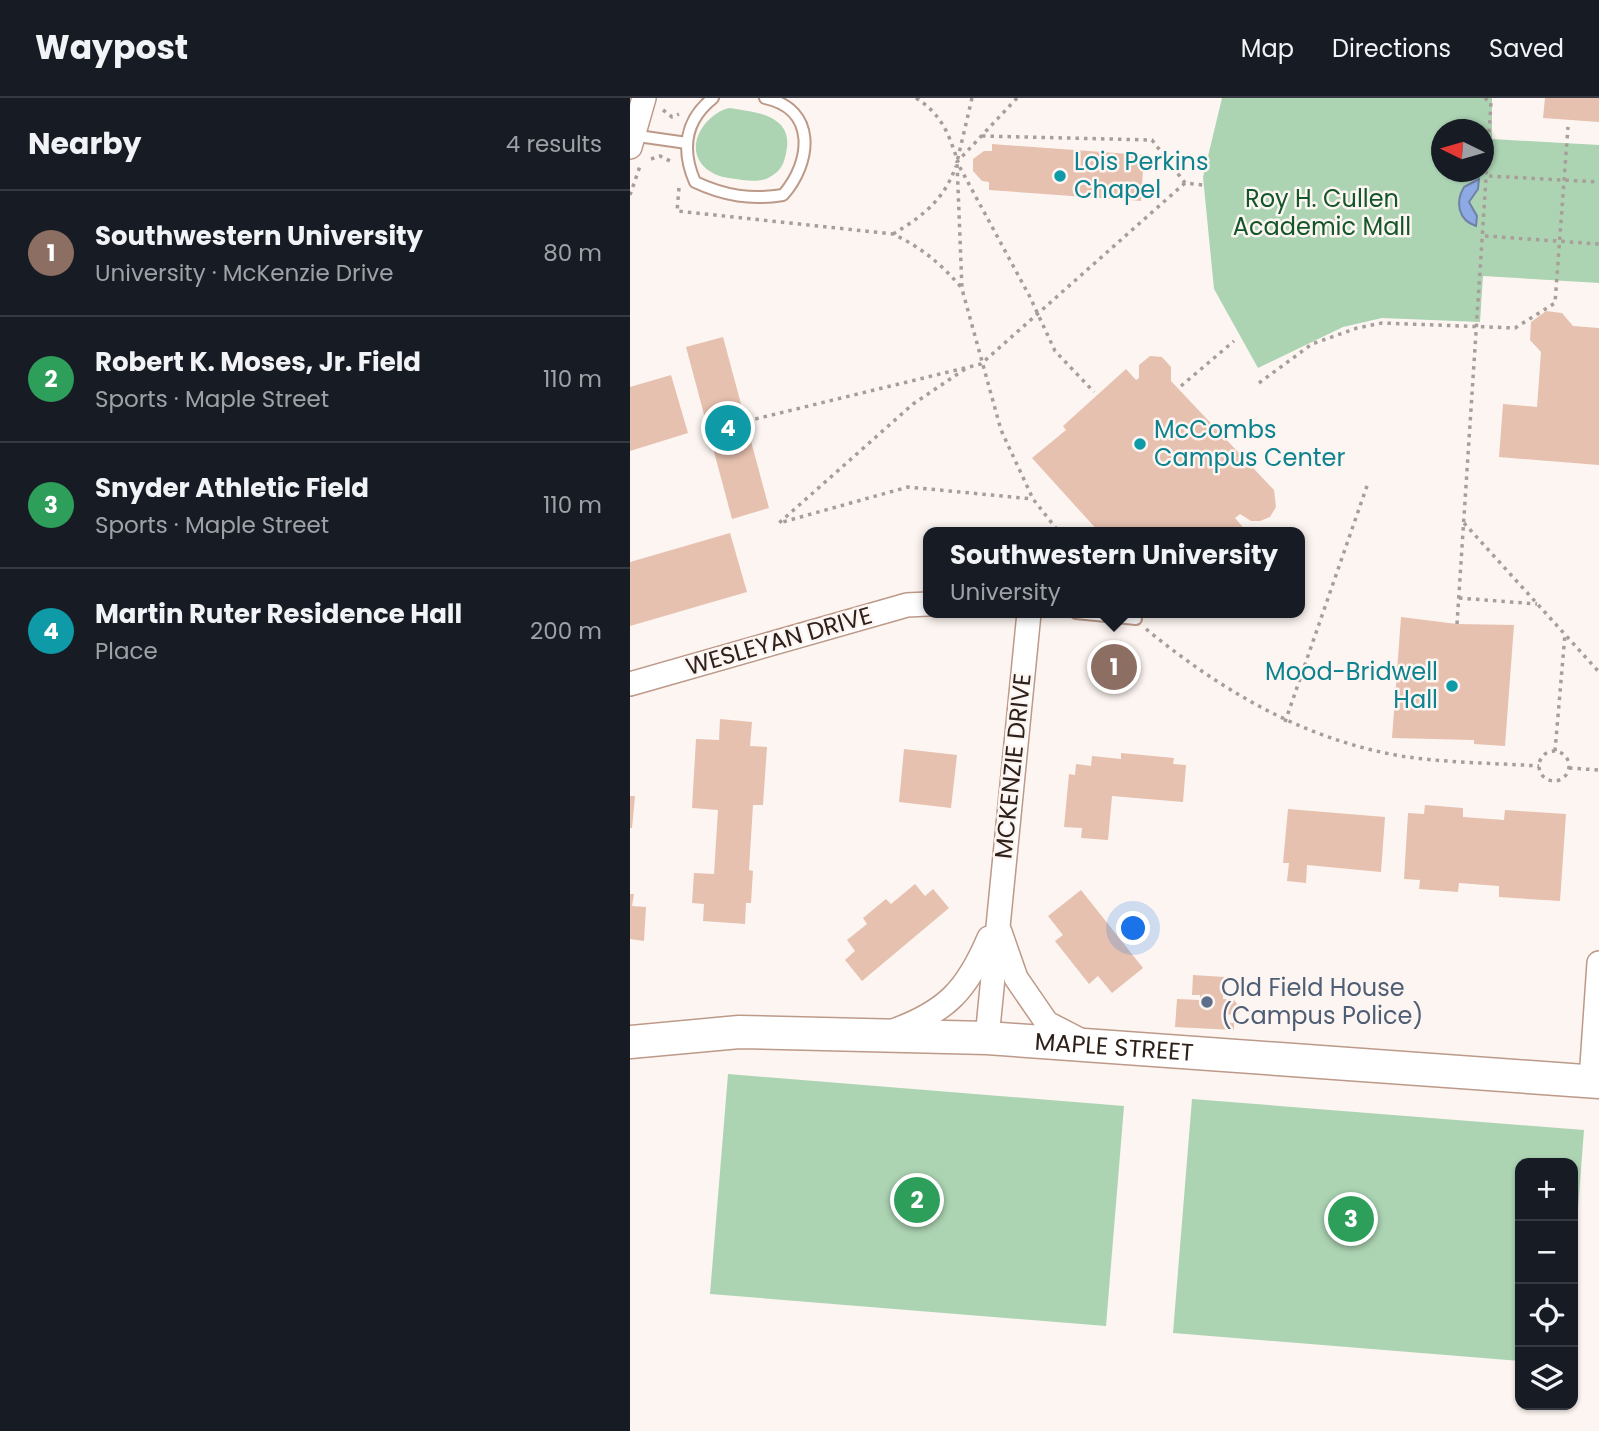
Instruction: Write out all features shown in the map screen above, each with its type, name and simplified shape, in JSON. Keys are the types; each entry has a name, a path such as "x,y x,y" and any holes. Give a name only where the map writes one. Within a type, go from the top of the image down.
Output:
{"street":[{"path":"631,139 654,104"},
{"name":"WESLEYAN DRIVE","path":"630,684 907,605 923,604"},
{"name":"MCKENZIE DRIVE","path":"987,1038 1028,618"},
{"name":"MCKENZIE DRIVE","path":"883,1034 923,1020 949,1002 976,969 997,919"},
{"name":"MCKENZIE DRIVE","path":"997,919 1004,948 1016,978 1047,1023 1087,1044"},
{"path":"1595,1081 1599,963"},
{"name":"MAPLE STREET","path":"630,1042 738,1032 987,1038 1595,1081"}],"lane":[{"path":"713,98 701,107 690,124 687,163 695,182 735,196 783,195 797,180 804,161 806,142 800,123 789,106 765,98"},
{"path":"631,139 687,143"},
{"path":"1126,618 1136,619"}],"path":[{"path":"916,98 938,114 948,130 957,162 1055,351 1094,392"},
{"path":"894,234 936,205 949,186 972,98"},
{"path":"1017,98 957,162 962,289 1001,430 1034,499 1055,527"},
{"path":"1457,624 1491,102 1484,98"},
{"path":"654,104 672,117 678,116 686,106"},
{"path":"1259,383 1312,344 1357,328 1382,323 1515,328 1555,303 1568,127"},
{"path":"982,135 1152,140 1185,183 1203,185"},
{"path":"652,159 660,156 667,158 679,171"},
{"path":"1494,176 1599,183"},
{"path":"679,179 677,211 894,234 919,246 940,262 962,289"},
{"path":"747,421 982,364 1039,316 1185,183"},
{"path":"1485,236 1599,244"},
{"path":"1181,386 1234,341"},
{"path":"970,366 913,404 779,523 908,487 1034,499"},
{"path":"1285,722 1368,483"},
{"path":"1464,523 1599,672"},
{"path":"1459,598 1538,604"},
{"path":"1136,619 1191,666 1285,722 1339,742 1402,756 1539,766"},
{"path":"1555,751 1565,634"},
{"path":"1555,751 1566,756 1569,768 1563,778 1553,781 1543,776 1539,766 1544,755 1555,751"},
{"path":"1569,768 1599,770"}],"green space":[{"name":"Roy H. Cullen Academic Mall","path":"1222,98 1492,98 1492,119 1431,119 1431,182 1494,182 1494,139 1599,145 1599,283 1483,276 1480,322 1382,318 1343,327 1258,368 1214,289 1203,177"},
{"path":"729,108 761,114 779,123 785,130 787,140 784,160 779,170 770,177 754,181 726,177 711,172 702,164 697,155 698,136 710,118"},
{"path":"728,1074 1124,1106 1106,1326 710,1294"},
{"path":"1192,1099 1584,1130 1578,1209 1578,1158 1515,1158 1515,1361 1173,1333"}],"water":[{"path":"1479,182 1478,189 1469,202 1477,216 1476,226 1465,219 1460,210 1464,187"}],"building":[{"path":"1545,98 1599,98 1599,122 1543,118"},
{"name":"Lois Perkins Chapel","path":"992,144 1144,155 1141,201 989,190 989,182 982,181 973,171 973,159 984,151 992,151"},
{"path":"1546,311 1562,313 1573,326 1599,328 1599,465 1499,457 1503,404 1537,407 1541,352 1530,340 1531,322"},
{"path":"723,337 769,508 732,519 686,347"},
{"name":"McCombs Campus Center","path":"1150,356 1162,357 1171,367 1171,381 1274,490 1276,507 1270,517 1251,521 1240,514 1235,518 1243,527 1094,527 1032,458 1066,430 1063,426 1126,369 1136,380 1139,378 1139,365"},
{"path":"671,375 688,433 630,451 630,387"},
{"path":"730,533 747,592 630,626 630,562"},
{"name":"Mood-Bridwell Hall","path":"1401,617 1457,624 1514,625 1505,746 1474,744 1474,740 1392,738"},
{"path":"720,719 752,722 750,746 767,747 763,805 753,805 749,870 753,871 751,903 746,903 745,924 703,921 704,904 692,903 694,873 714,874 718,810 692,808 696,739 719,740"},
{"path":"904,749 957,755 951,808 899,802"},
{"path":"1121,753 1174,758 1173,764 1186,765 1183,802 1112,796 1108,840 1081,838 1082,828 1064,827 1069,774 1075,775 1076,764 1091,766 1092,756 1121,759"},
{"path":"630,796 635,796 632,828 630,828"},
{"path":"1425,805 1463,808 1463,817 1504,820 1505,810 1566,814 1560,901 1499,897 1499,886 1459,883 1458,892 1419,889 1420,880 1404,879 1408,813 1424,814"},
{"path":"1288,809 1385,817 1381,872 1307,865 1306,883 1287,881 1289,863 1283,863"},
{"path":"915,884 925,896 933,889 949,908 862,981 845,960 855,951 847,940 867,924 863,918 886,899 891,904"},
{"path":"1081,890 1143,968 1112,993 1098,976 1089,984 1055,941 1063,935 1048,916"},
{"path":"630,894 634,894 632,906 646,907 644,941 630,939"},
{"name":"Old Field House (Campus Police)","path":"1193,975 1224,977 1223,999 1234,1000 1241,1009 1238,1014 1224,1015 1223,1022 1234,1023 1234,1030 1175,1027 1177,999 1200,1000 1200,995 1192,995"}],"place":[{"name":"Lois Perkins Chapel","path":"1060,176"},
{"name":"Martin Ruter Residence Hall","path":"728,428"},
{"name":"McCombs Campus Center","path":"1140,444"},
{"name":"Southwestern University","path":"1114,667"},
{"name":"Mood-Bridwell Hall","path":"1452,686"},
{"name":"Old Field House (Campus Police)","path":"1207,1002"},
{"name":"Robert K. Moses, Jr. Field","path":"917,1200"},
{"name":"Snyder Athletic Field","path":"1351,1219"}]}
